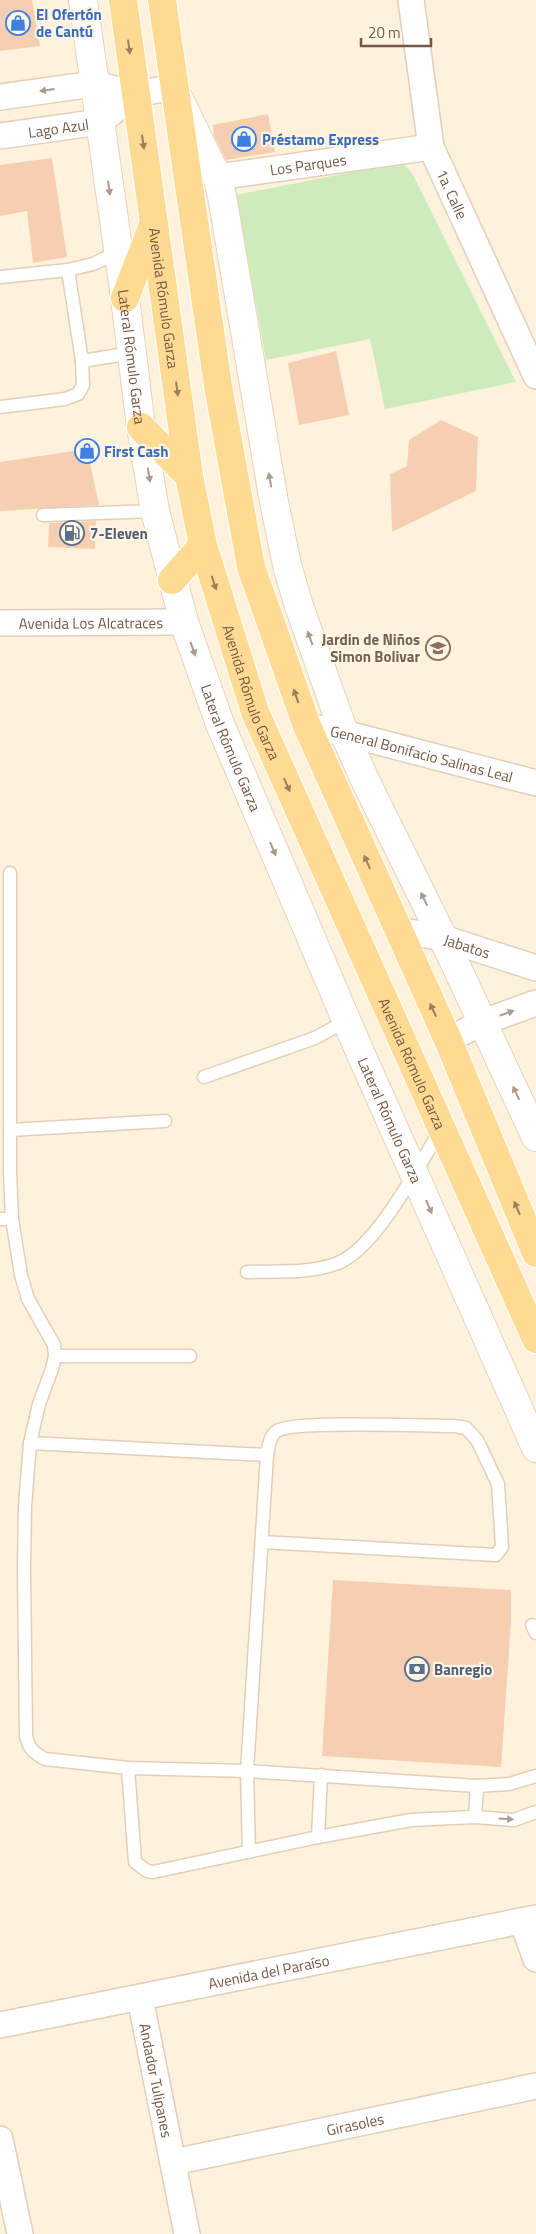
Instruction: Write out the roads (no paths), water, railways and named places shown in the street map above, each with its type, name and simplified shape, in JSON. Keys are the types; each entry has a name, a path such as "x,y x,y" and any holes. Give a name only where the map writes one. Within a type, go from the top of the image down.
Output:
{"main road":[{"name":"Avenida Rómulo Garza","path":"123,0 189,476 202,545 255,712 536,1339"},
{"path":"162,0 218,386 251,567 306,726 448,1040 536,1253"},
{"path":"125,298 154,224"},
{"path":"141,427 189,476"},
{"path":"172,580 202,545"}],"street":[{"name":"Lateral Rómulo Garza","path":"83,0 125,298 141,427 155,510 184,622 220,724 346,1021 536,1448"},
{"name":"1a. Calle","path":"411,0 431,148 536,376"},
{"name":"Lago Azul","path":"0,97 94,84 136,94 174,87"},
{"path":"174,87 217,177 222,196 272,492 287,565 298,602 344,733 365,780 444,938 536,1137"},
{"name":"Lago Azul","path":"0,136 100,122 136,94"},
{"name":"Los Parques","path":"217,177 431,148"},
{"name":"Avenida Los Alcatraces","path":"0,623 184,622"},
{"name":"General Bonifacio Salinas Leal","path":"306,726 344,733 536,783"},
{"name":"Jabatos","path":"398,930 444,938 536,968"},
{"path":"448,1040 483,1022 536,1003"},
{"path":"529,1920 536,1959"},
{"name":"Avenida del Paraíso","path":"0,2025 529,1920"},
{"name":"Andador Tulipanes","path":"140,1998 187,2234"},
{"name":"Girasoles","path":"174,2162 536,2086"},
{"path":"0,2139 20,2234"}],"lane":[{"path":"0,277 68,270 93,264 118,252"},
{"path":"0,407 65,399 78,394 83,385 82,361 68,270"},
{"path":"82,361 132,353"},
{"path":"43,515 155,510"},
{"path":"10,873 10,1130 5,1172 6,1219 28,1299 51,1339 55,1356 39,1404 30,1443 25,1506 26,1736 28,1746 34,1753 46,1759 128,1768 247,1771 477,1786 509,1784 536,1776"},
{"path":"204,1077 315,1038 346,1021"},
{"path":"10,1130 165,1121"},
{"path":"247,1272 314,1270 338,1263 369,1240 441,1129"},
{"path":"55,1356 190,1356"},
{"path":"249,1852 247,1771 267,1455 270,1441 275,1432 289,1427 455,1426 466,1428 478,1440 498,1484 502,1547 498,1554 492,1556 262,1542"},
{"path":"30,1443 267,1455"},
{"path":"128,1768 135,1862 141,1868 153,1872 164,1872 318,1837 412,1820 475,1817 514,1820 536,1812"},
{"path":"318,1837 321,1775"},
{"path":"475,1817 477,1786"}],"place":[{"name":"El Ofertón de Cantú","path":"18,23"},
{"name":"Préstamo Express","path":"244,139"},
{"name":"First Cash","path":"87,451"},
{"name":"7-Eleven","path":"72,533"},
{"name":"Jardin de Niños Simon Bolivar","path":"438,648"},
{"name":"Banregio","path":"417,1669"}]}
